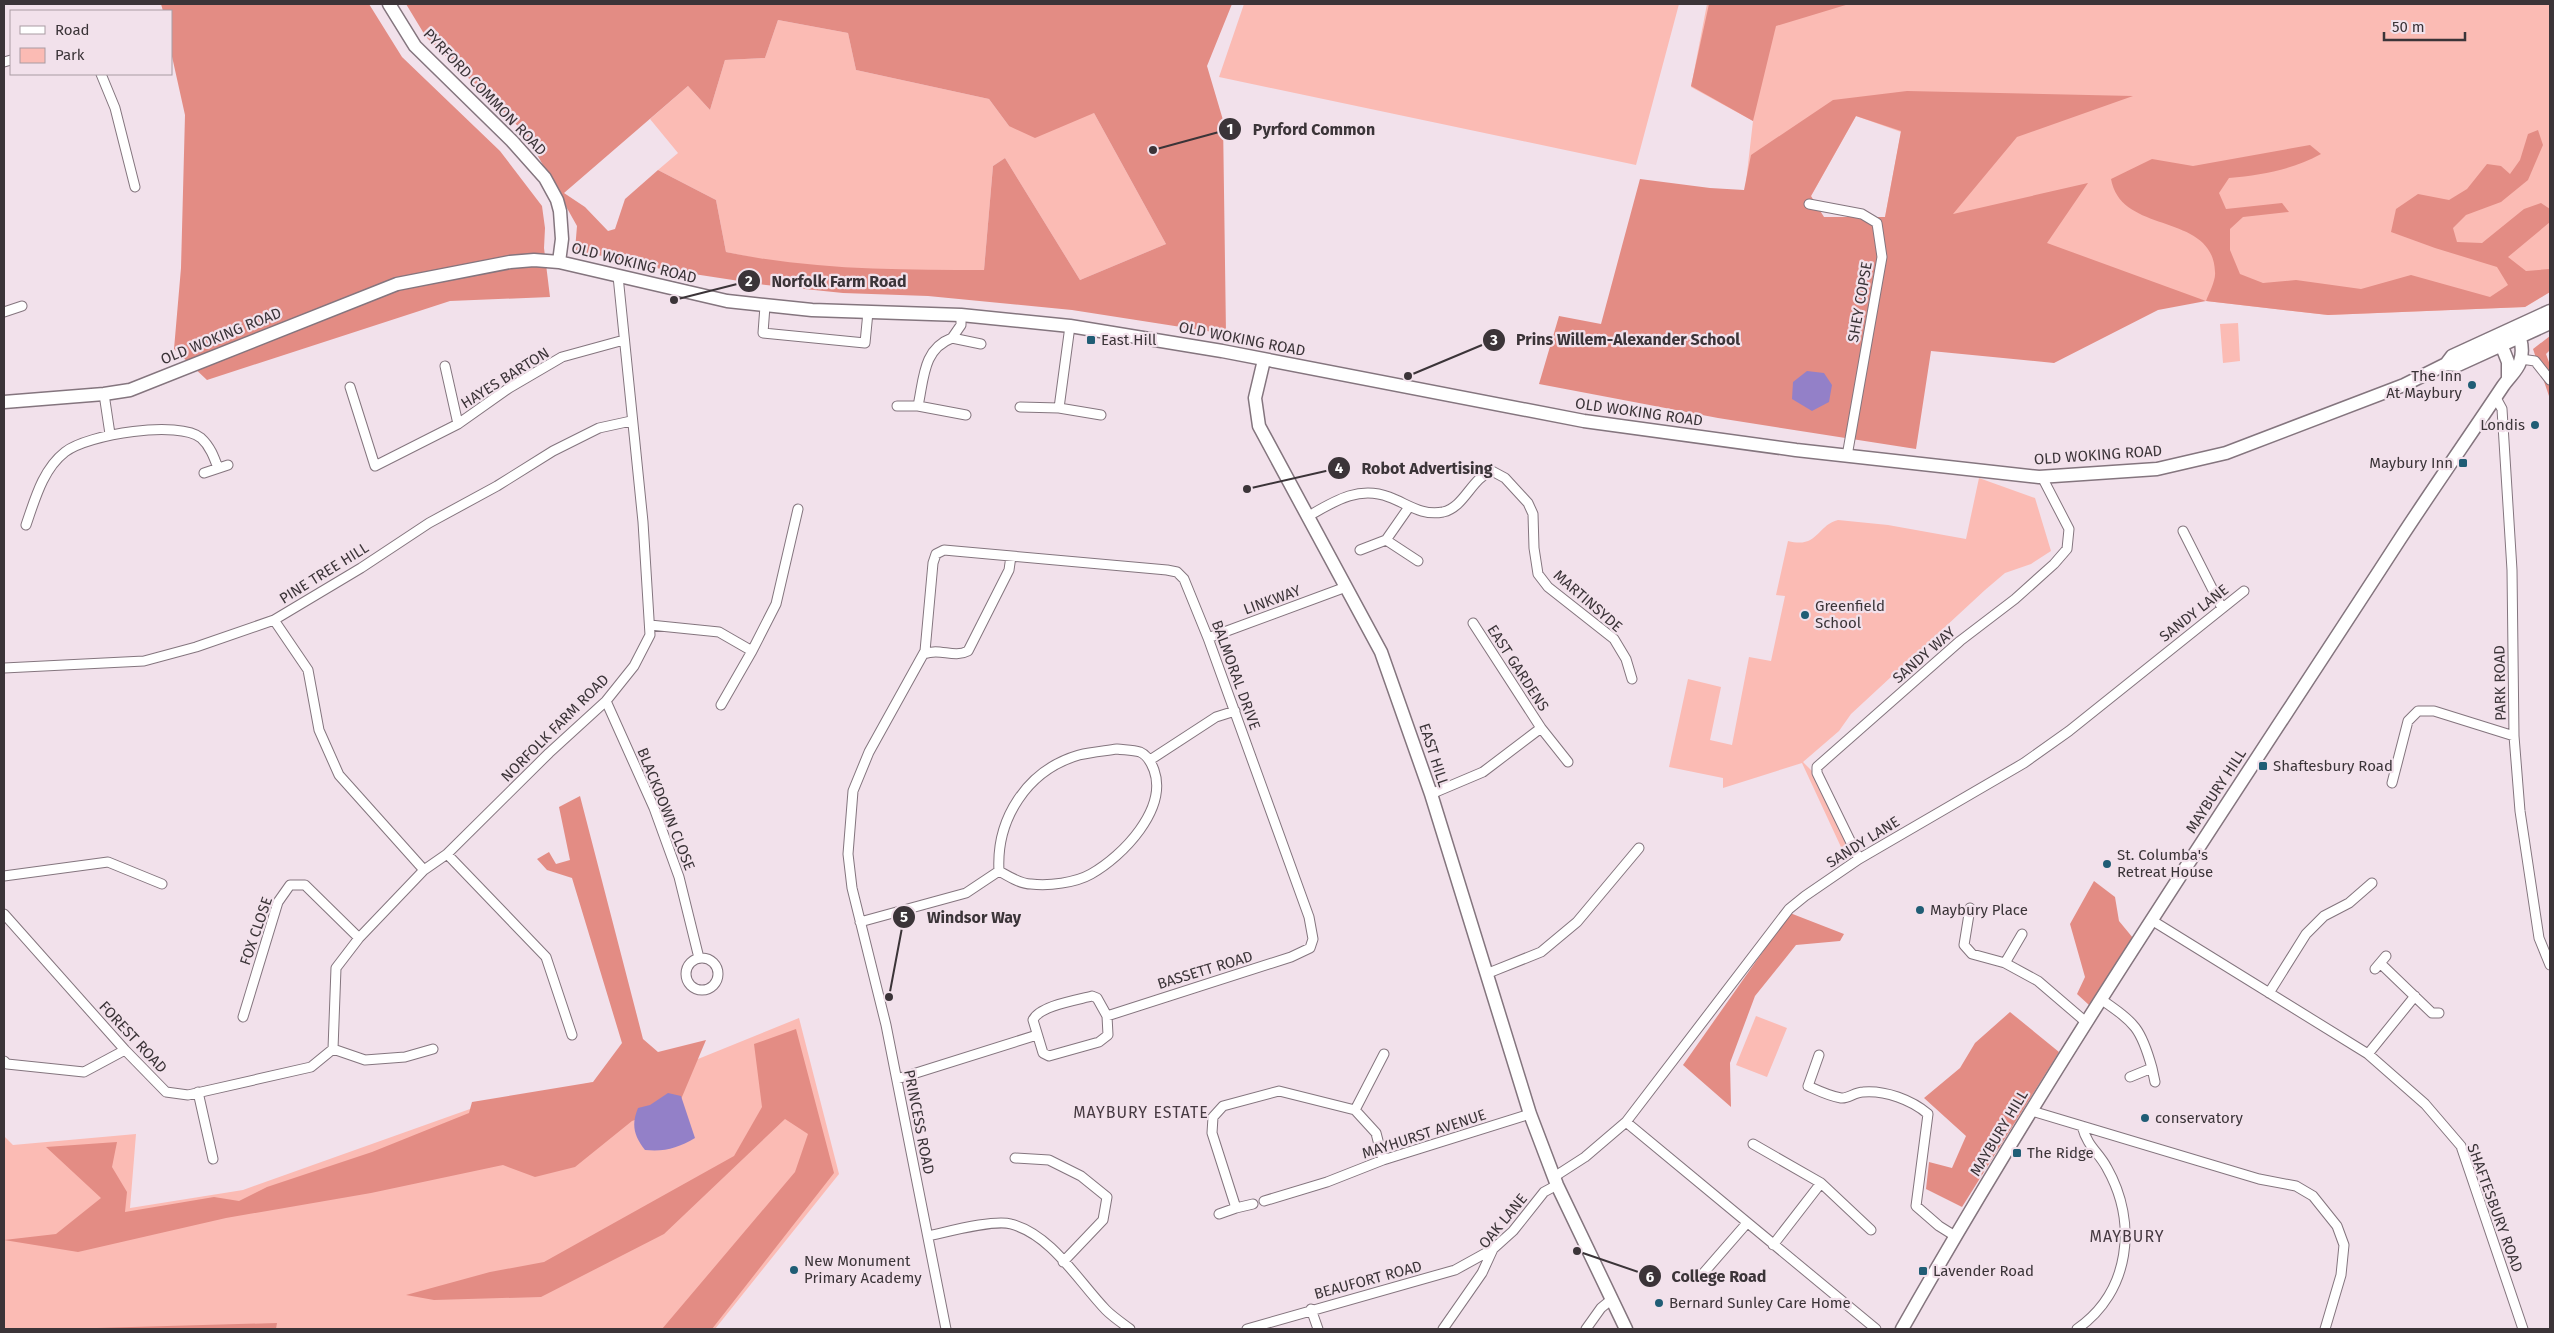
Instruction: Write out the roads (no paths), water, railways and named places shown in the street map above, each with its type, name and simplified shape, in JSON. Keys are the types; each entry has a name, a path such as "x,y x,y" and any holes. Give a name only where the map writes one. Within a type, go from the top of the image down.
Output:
{"main road":[{"name":"PYRFORD COMMON ROAD","path":"389,4 414,46 512,141 545,178 557,200 560,211 562,239 558,262"},
{"name":"OLD WOKING ROAD","path":"4,402 104,394 130,390 397,284 510,262 534,260 558,262 698,296 765,306 961,315 1070,326 1264,360 1584,421 1846,456 2042,477 2157,469 2226,453 2404,385 2446,364 2452,356 2500,341 2518,332 2550,311"},
{"name":"OLD WOKING ROAD","path":"2518,332 2550,323"},
{"path":"2518,332 2521,358"},
{"path":"2500,341 2508,362 2508,380"},
{"name":"MAYBURY HILL","path":"1902,1329 1955,1236 2087,1023 2254,762 2446,470 2514,373 2521,358"},
{"name":"EAST HILL","path":"1264,360 1255,398 1260,426 1307,517 1381,652 1430,794 1530,1114 1555,1181 1626,1329"}],"street":[{"path":"101,75 114,108 135,187"},
{"name":"SHEY COPSE","path":"1809,204 1862,214 1878,223 1882,257 1846,456"},
{"name":"NORFOLK FARM ROAD","path":"333,1049 336,968 359,938 424,870 447,854 549,753 606,701 634,666 650,636 643,522 631,421 618,276"},
{"path":"5,308 22,306"},
{"path":"765,306 763,333 865,343 868,312"},
{"path":"918,406 930,354 939,344 952,338 961,325 961,315"},
{"path":"1059,408 1070,326"},
{"path":"952,338 981,344"},
{"name":"HAYES BARTON","path":"350,387 375,466 458,424 509,388 562,357 624,340"},
{"path":"2521,358 2535,361 2550,380"},
{"name":"HAYES BARTON","path":"445,366 458,424"},
{"path":"104,394 110,434"},
{"name":"PARK ROAD","path":"2496,398 2502,409 2512,570 2514,736 2520,811 2539,938 2550,964"},
{"path":"897,406 918,406 966,415"},
{"path":"1020,407 1059,408 1101,415"},
{"name":"PINE TREE HILL","path":"4,668 144,661 196,647 274,620 361,568 430,523 497,486 552,451 599,428 631,421"},
{"path":"26,525 41,482 65,452 110,434 173,429 188,431 201,438 211,450 218,468"},
{"path":"204,473 228,465"},
{"name":"MARTINSYDE","path":"1307,517 1340,498 1368,492 1389,497 1424,512 1442,512 1459,502 1485,473 1492,471 1505,478 1528,503 1534,514 1534,548 1538,574 1548,587 1614,639 1626,659 1632,678"},
{"name":"SANDY WAY","path":"1859,859 1817,773 1818,767 1960,641 2054,564 2067,549 2069,529 2042,477"},
{"path":"1360,550 1386,540 1409,507"},
{"path":"721,705 776,604 798,509"},
{"path":"2183,531 2222,608"},
{"path":"1386,540 1418,561"},
{"name":"BALMORAL DRIVE","path":"860,922 852,888 848,854 853,791 868,752 924,654 928,632 933,563 936,554 944,550 1177,572 1184,579 1208,638 1309,917 1313,939 1310,948"},
{"path":"924,654 938,650 954,655 968,651 1008,570 1011,556"},
{"name":"LINKWAY","path":"1208,638 1346,587"},
{"name":"SANDY LANE","path":"1555,1181 1626,1122 1776,923 1805,896 1859,859 2024,763 2068,731 2244,591"},
{"path":"274,620 308,670 319,730 339,775 424,870"},
{"name":"EAST GARDENS","path":"1473,623 1541,728 1568,762"},
{"path":"650,625 719,632 752,651"},
{"name":"BLACKDOWN CLOSE","path":"606,701 654,808 679,877 699,958"},
{"path":"1150,760 1216,717 1234,711"},
{"path":"2392,783 2408,721 2418,711 2434,711 2514,736"},
{"name":"EAST GARDENS","path":"1430,794 1483,772 1541,728"},
{"path":"1117,749 1140,752 1150,760 1156,776 1156,794 1143,828 1117,855 1090,875 1058,883 1029,884 999,871 998,853 1004,822 1022,792 1051,768 1078,756 1117,749"},
{"path":"1486,974 1541,952 1577,922 1639,848"},
{"path":"447,854 546,957 572,1035"},
{"path":"4,876 108,862 162,884"},
{"path":"860,922 966,893 999,871"},
{"path":"2268,994 2306,934 2324,916 2349,903 2372,883"},
{"name":"FOX CLOSE","path":"243,1017 278,902 290,885 305,885 359,938"},
{"path":"1970,908 1964,945 1972,954 2005,963 2038,981 2087,1023"},
{"name":"FOREST ROAD","path":"4,914 125,1050 166,1092 188,1095 311,1067 333,1049"},
{"name":"SHAFTESBURY ROAD","path":"2153,921 2268,994 2368,1054 2425,1104 2461,1146 2523,1329"},
{"name":"PRINCESS ROAD","path":"860,922 897,1079 946,1329"},
{"path":"2005,963 2022,934"},
{"name":"BASSETT ROAD","path":"1107,1016 1291,957 1310,948"},
{"path":"2381,963 2432,1013 2439,1013"},
{"path":"1092,996 1097,998 1107,1016 1108,1036 1104,1039 1049,1056 1043,1053 1032,1020 1035,1014 1046,1009 1092,996"},
{"path":"2368,1054 2414,996"},
{"path":"2102,1000 2131,1021 2140,1033 2155,1082"},
{"path":"897,1079 1037,1035"},
{"path":"333,1049 365,1060 405,1057 433,1049"},
{"path":"4,1061 7,1064 84,1072 125,1050"},
{"path":"1355,1110 1384,1054"},
{"path":"1819,1055 1808,1086 1827,1095 1843,1098 1862,1092 1915,1102 1928,1114 1916,1206 1939,1226 1955,1236"},
{"path":"2130,1077 2152,1068"},
{"path":"1236,1208 1212,1133 1213,1117 1223,1106 1279,1091 1355,1110 1376,1133 1384,1160"},
{"path":"198,1092 214,1159"},
{"path":"2032,1110 2259,1179 2296,1186 2313,1196 2337,1226 2344,1245 2341,1275 2325,1329"},
{"name":"MAYHURST AVENUE","path":"1264,1202 1327,1182 1384,1160 1530,1114"},
{"path":"1626,1122 1876,1329"},
{"path":"2077,1329 2102,1308 2118,1276 2126,1244 2124,1209 2107,1167 2086,1141 2082,1126"},
{"path":"1753,1144 1821,1183 1844,1202 1871,1230"},
{"path":"1015,1158 1049,1160 1081,1176 1107,1198 1103,1220 1063,1262"},
{"name":"OAK LANE","path":"1442,1329 1482,1273 1493,1249 1513,1231 1555,1181"},
{"path":"1773,1245 1821,1183"},
{"path":"1219,1214 1253,1204"},
{"path":"928,1236 996,1223 1010,1224 1030,1232 1050,1246 1108,1312 1130,1329"},
{"path":"1700,1277 1747,1223"},
{"name":"BEAUFORT ROAD","path":"1247,1329 1455,1270 1493,1249"},
{"path":"1586,1329 1601,1308 1612,1299"},
{"path":"1311,1310 1318,1329"}],"place":[{"name":"Pyrford Common","path":"1153,150"},
{"name":"Norfolk Farm Road","path":"674,300"},
{"name":"East Hill","path":"1091,340"},
{"name":"Prins Willem-Alexander School","path":"1408,376"},
{"name":"The Inn At Maybury","path":"2472,385"},
{"name":"Londis","path":"2535,425"},
{"name":"Maybury Inn","path":"2463,463"},
{"name":"Robot Advertising","path":"1247,489"},
{"name":"Greenfield School","path":"1805,615"},
{"name":"Shaftesbury Road","path":"2263,766"},
{"name":"St. Columba's Retreat House","path":"2107,864"},
{"name":"Maybury Place","path":"1920,910"},
{"name":"Windsor Way","path":"889,997"},
{"name":"conservatory","path":"2145,1118"},
{"name":"The Ridge","path":"2017,1153"},
{"name":"College Road","path":"1577,1251"},
{"name":"New Monument Primary Academy","path":"794,1270"},
{"name":"Lavender Road","path":"1923,1271"},
{"name":"Bernard Sunley Care Home","path":"1659,1303"}],"district":[{"name":"MAYBURY ESTATE","path":"1141,1112"},
{"name":"MAYBURY","path":"2127,1236"}]}
